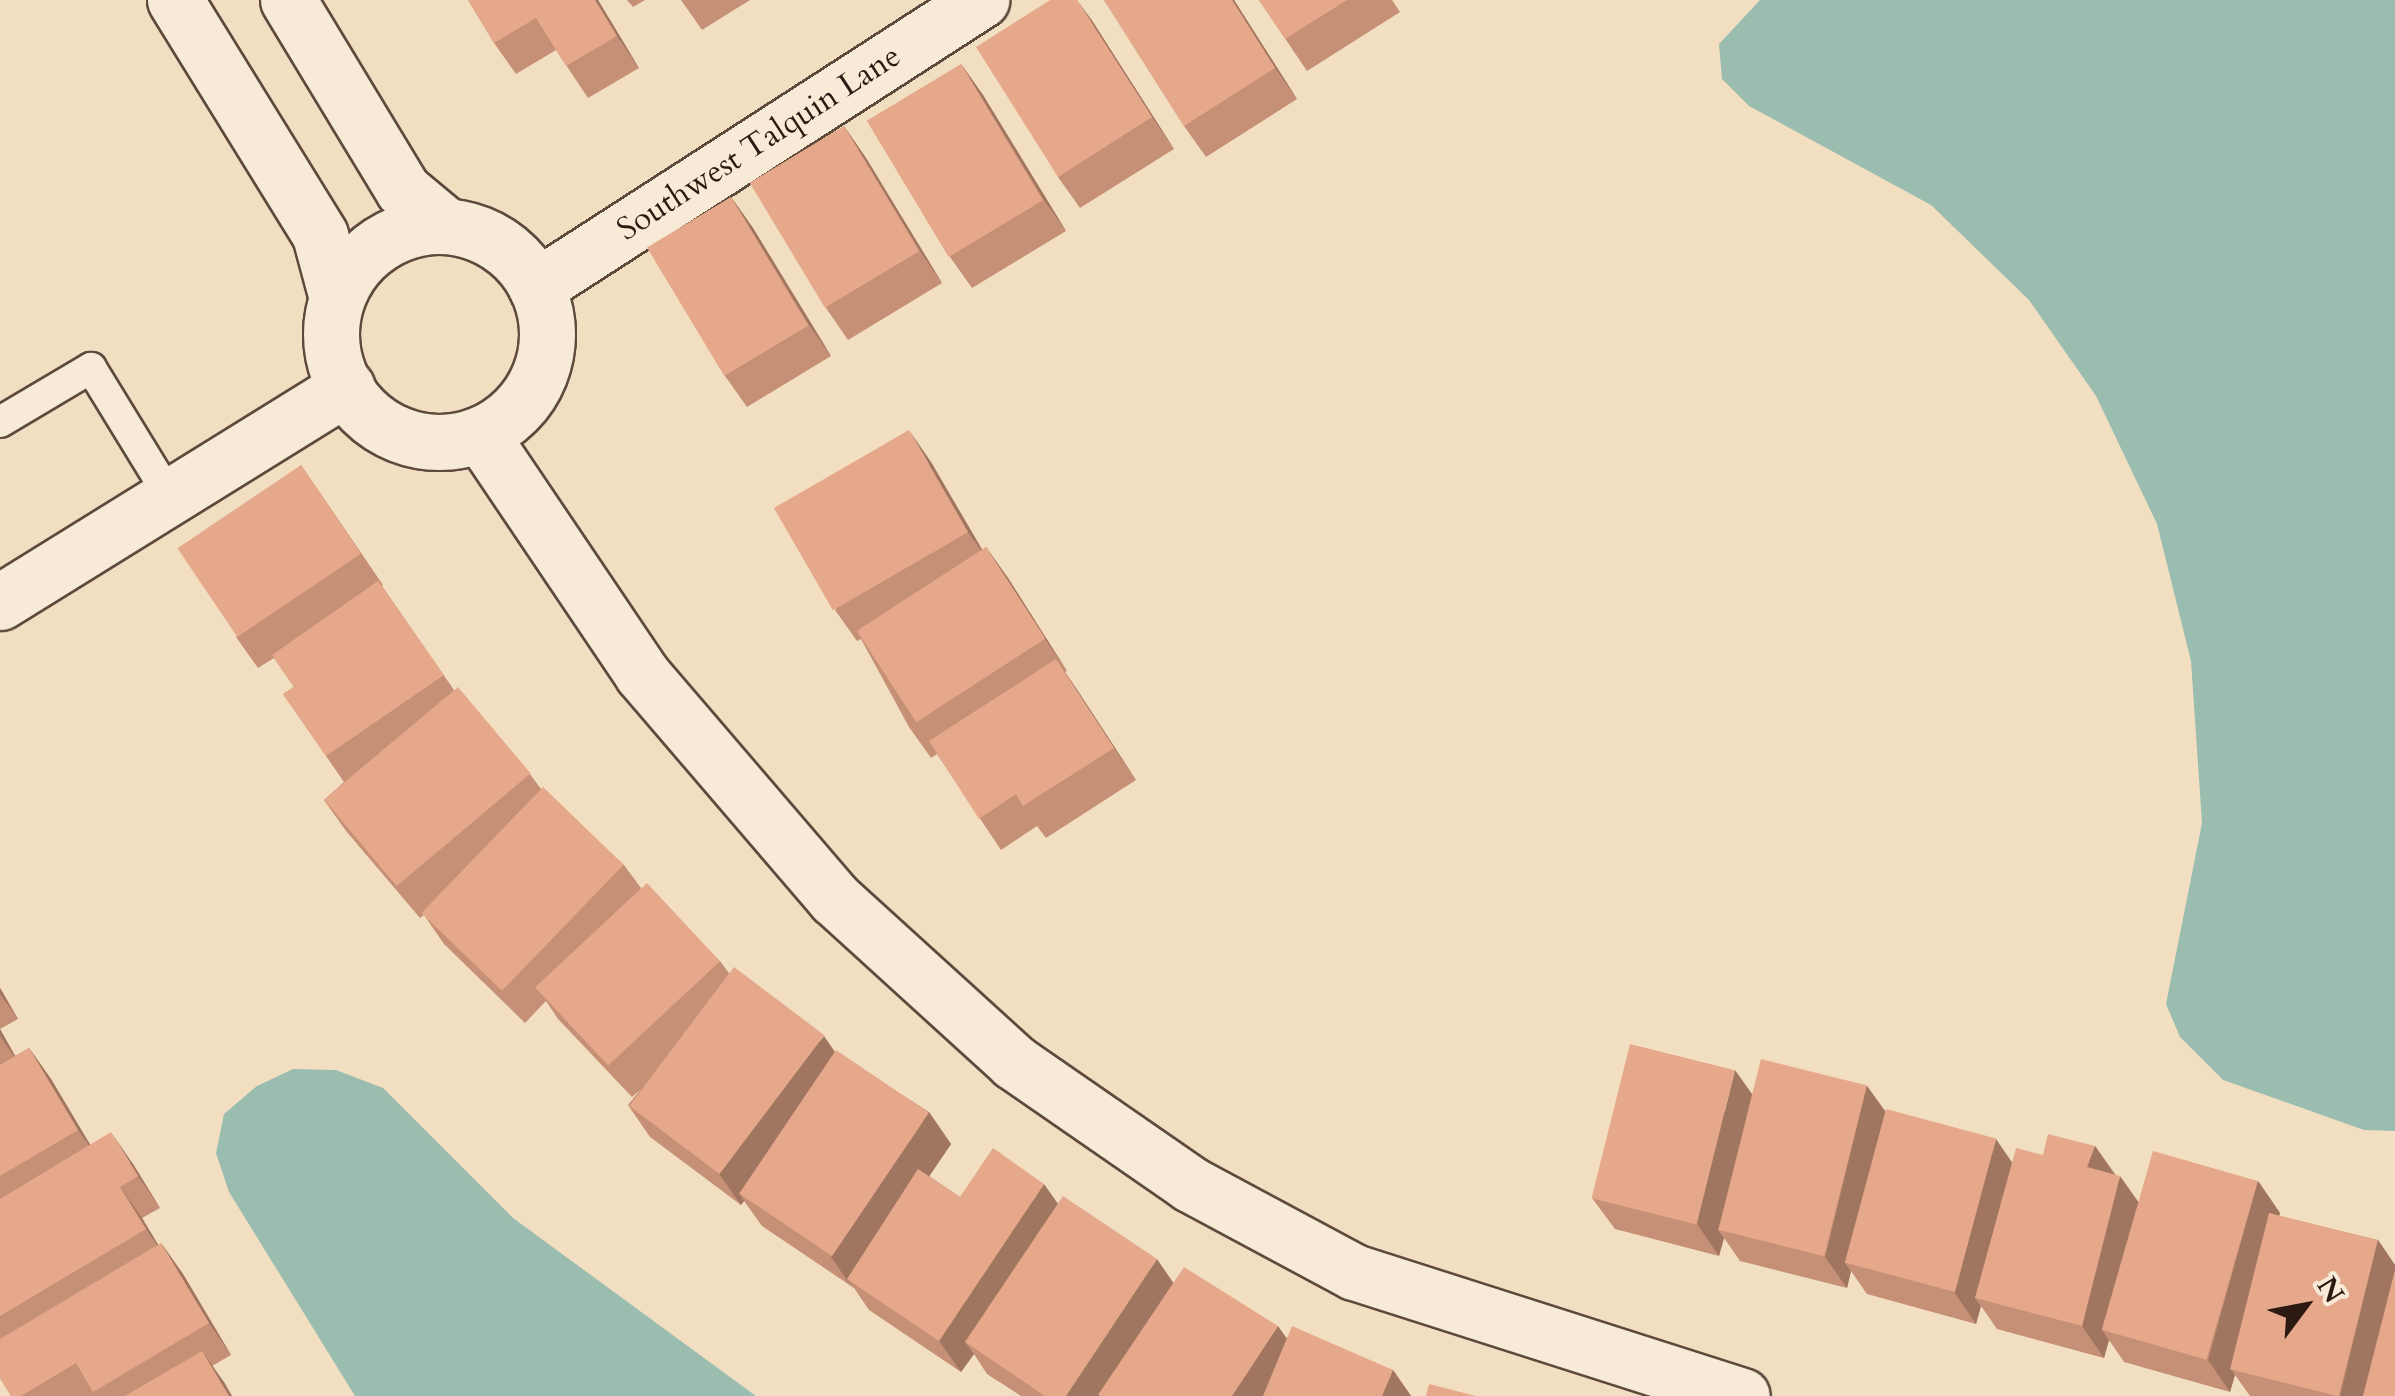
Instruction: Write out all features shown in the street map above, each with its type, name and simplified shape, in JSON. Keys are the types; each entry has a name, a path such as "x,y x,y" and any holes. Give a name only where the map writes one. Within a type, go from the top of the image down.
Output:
{"street":[{"path":"175,0 320,235 337,298"},
{"path":"288,0 404,190 446,226"},
{"name":"Southwest Talquin Lane","path":"536,287 982,0"},
{"path":"446,226 483,234 514,256 536,287 547,323 544,361 513,414 481,434 424,442 389,430 356,404 330,335 337,298 375,246 409,229 446,226"},
{"path":"0,602 347,387"},
{"path":"481,434 642,674 835,899 1014,1062 1190,1184 1354,1272 1742,1396"}],"lane":[{"path":"0,422 90,368 170,497"}],"shaded area":[{"path":"1760,0 2395,0 2395,1131 2364,1130 2223,1080 2180,1037 2166,1004 2202,823 2191,661 2157,524 2096,396 2029,300 1931,205 1749,106 1722,79 1719,44"},
{"path":"293,1069 336,1070 383,1088 513,1218 756,1396 355,1396 229,1192 216,1153 224,1114 257,1086"}],"building":[{"path":"468,0 595,0 617,36 566,66 536,18 494,43"},
{"path":"1050,0 1077,0 1152,117 1058,177 976,47"},
{"path":"1104,0 1232,0 1275,68 1184,126"},
{"path":"1259,0 1347,0 1285,39"},
{"path":"961,64 1043,200 949,257 867,121"},
{"path":"844,126 919,251 825,308 750,183"},
{"path":"731,197 808,326 724,376 647,247"},
{"path":"909,430 968,532 833,610 774,508"},
{"path":"301,465 361,554 237,637 177,548"},
{"path":"986,547 1045,638 916,722 857,631"},
{"path":"378,581 444,675 326,756 283,694 294,687 272,655"},
{"path":"1056,659 1114,748 1023,806 1016,794 979,819 929,741"},
{"path":"458,687 531,774 397,886 324,799"},
{"path":"543,787 624,865 502,991 421,913"},
{"path":"647,883 720,961 608,1066 535,987"},
{"path":"734,967 824,1035 720,1174 629,1106"},
{"path":"1630,1044 1735,1070 1696,1224 1592,1198"},
{"path":"29,1048 78,1130 0,1176 0,1065"},
{"path":"836,1050 929,1113 832,1256 739,1193"},
{"path":"1761,1059 1867,1085 1824,1256 1718,1230"},
{"path":"1886,1109 1996,1139 1955,1292 1845,1263"},
{"path":"111,1132 138,1176 120,1187 146,1229 0,1316 0,1199"},
{"path":"2048,1134 2095,1146 2087,1167 2120,1176 2082,1326 1975,1298 2016,1148 2043,1155"},
{"path":"993,1148 1044,1184 939,1341 847,1279 918,1169 960,1197"},
{"path":"2153,1151 2258,1181 2207,1360 2102,1330"},
{"path":"1063,1196 1157,1259 1066,1396 1045,1396 965,1342"},
{"path":"2269,1213 2378,1240 2339,1396 2230,1369"},
{"path":"161,1243 209,1323 93,1392 76,1363 21,1396 11,1396 0,1378 0,1339"},
{"path":"1184,1267 1278,1326 1232,1396 1098,1395"},
{"path":"2395,1270 2395,1396 2363,1396"},
{"path":"1292,1326 1393,1370 1382,1396 1263,1396"},
{"path":"202,1351 229,1396 125,1396"},
{"path":"1429,1384 1476,1396 1426,1396"}]}
